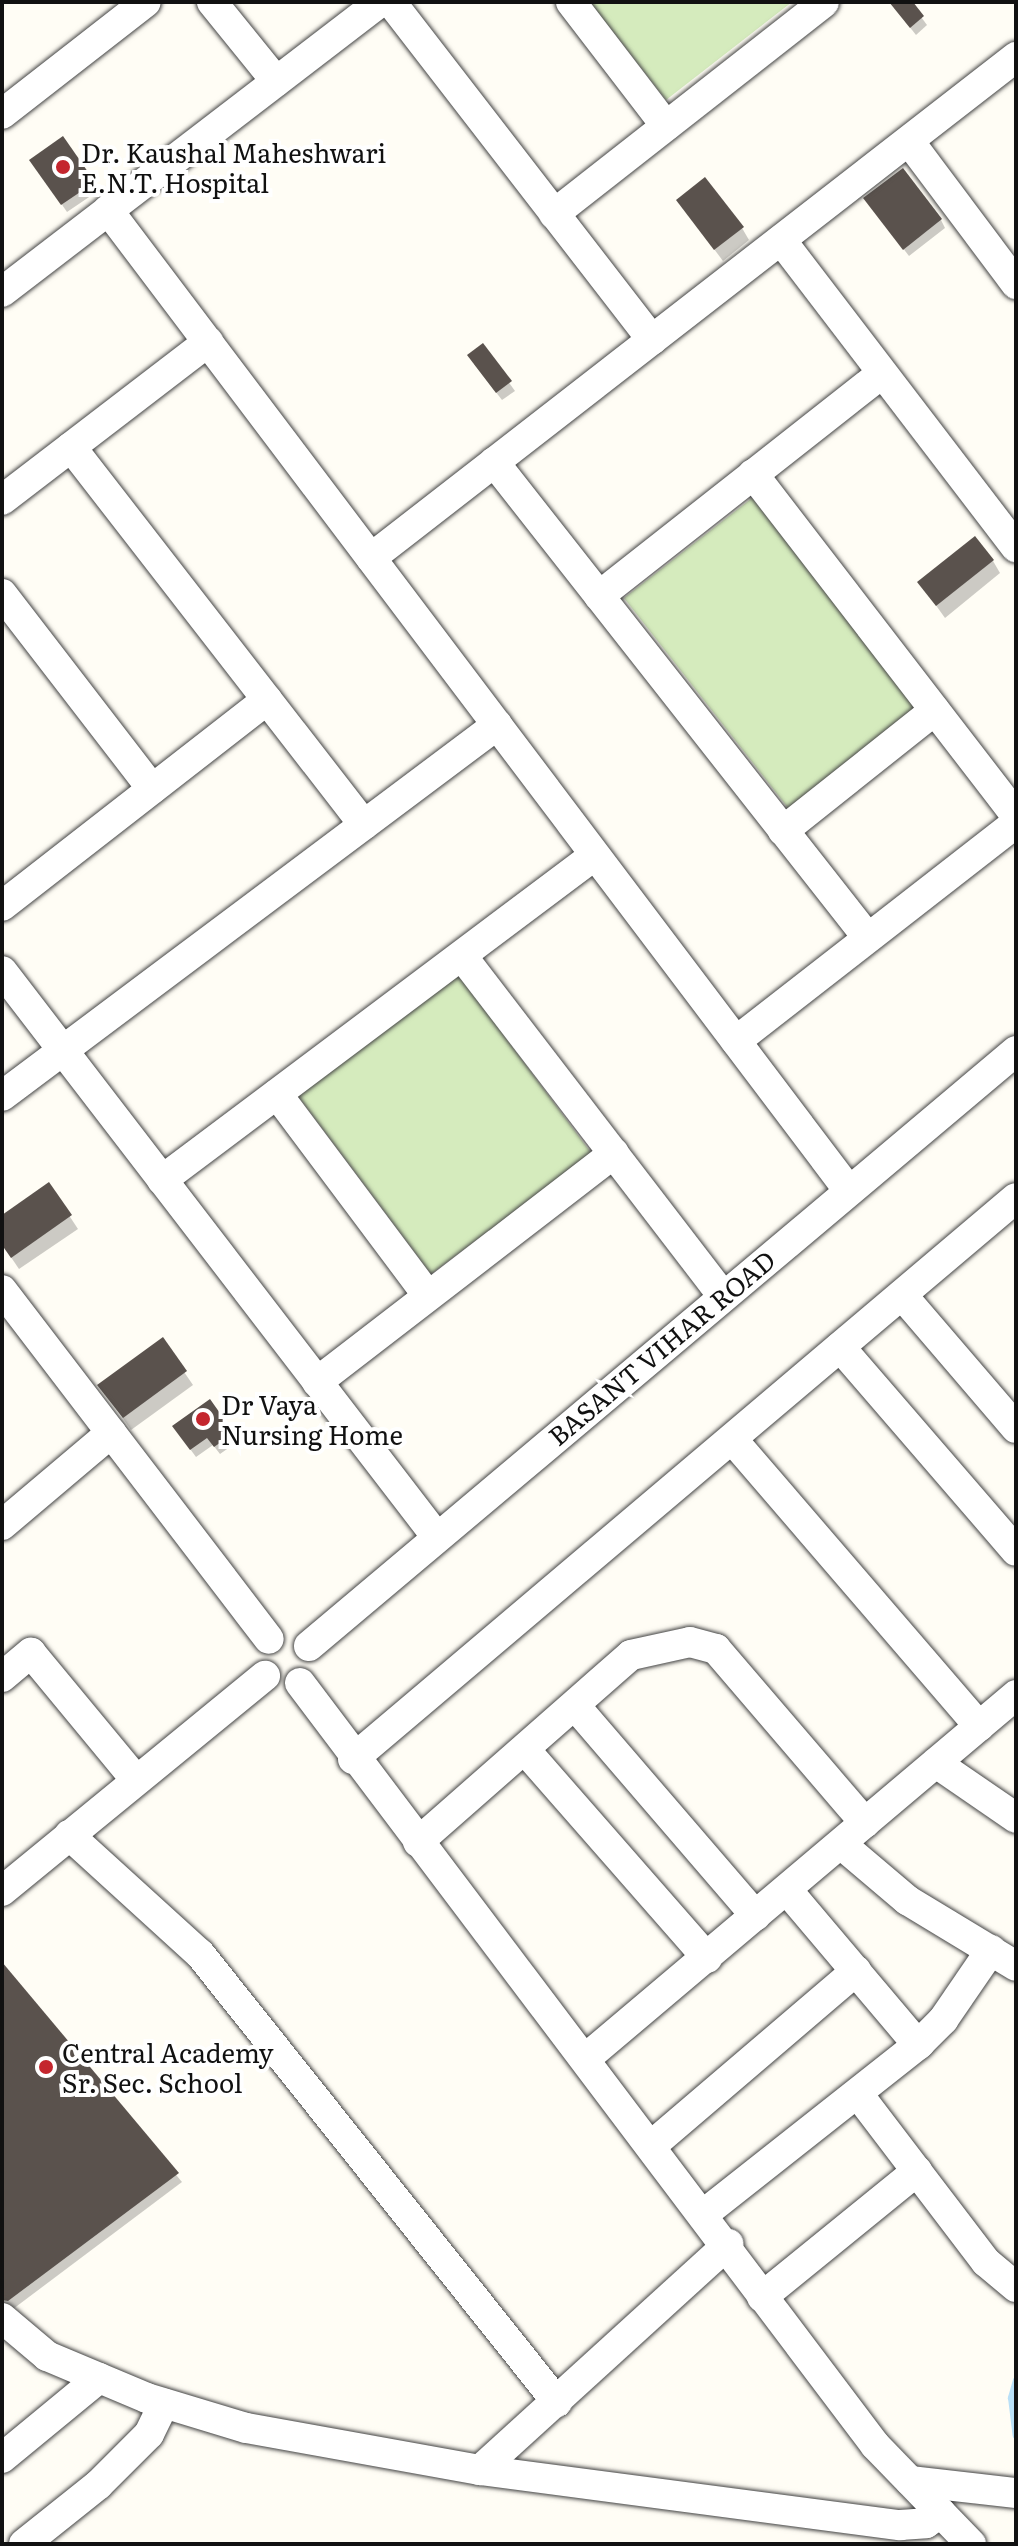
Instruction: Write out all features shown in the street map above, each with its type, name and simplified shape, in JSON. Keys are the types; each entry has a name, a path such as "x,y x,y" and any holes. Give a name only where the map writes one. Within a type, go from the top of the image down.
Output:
{"street":[{"path":"2,114 146,2"},
{"path":"212,2 276,81"},
{"path":"2,292 380,2"},
{"path":"391,2 652,340"},
{"path":"571,2 666,126"},
{"path":"554,214 824,2"},
{"path":"371,558 1016,57"},
{"path":"909,141 1007,253 1016,284"},
{"path":"108,210 849,1191"},
{"path":"781,240 1016,547"},
{"path":"2,500 208,342"},
{"path":"599,596 882,373"},
{"path":"71,447 364,825"},
{"path":"494,462 868,938"},
{"path":"753,474 1016,815"},
{"path":"2,594 152,789"},
{"path":"2,906 267,700"},
{"path":"783,831 935,710"},
{"path":"2,1096 497,725"},
{"path":"736,1041 1016,823"},
{"path":"162,1180 595,855"},
{"path":"462,956 723,1296"},
{"path":"2,971 436,1536"},
{"name":"BASANT VIHAR ROAD","path":"309,1646 1016,1051"},
{"path":"277,1094 428,1296"},
{"path":"317,1382 614,1153"},
{"path":"353,1759 1015,1202"},
{"path":"2,1290 269,1639"},
{"path":"902,1295 1016,1428"},
{"path":"840,1347 1016,1551"},
{"path":"2,1525 111,1433"},
{"path":"732,1439 979,1726"},
{"path":"292,1634 309,1646 311,1670 300,1683 282,1686 265,1676 260,1658 269,1639 292,1634"},
{"path":"418,1842 577,1708 631,1655 690,1642 716,1649 865,1823"},
{"path":"2,1677 31,1653 136,1780"},
{"path":"2,1891 265,1676"},
{"path":"300,1683 353,1759 705,2213 762,2297 875,2445 971,2544"},
{"path":"585,2059 1016,1695"},
{"path":"577,1708 756,1916"},
{"path":"526,1751 707,1958"},
{"path":"936,1763 1016,1818"},
{"path":"69,1835 200,1954 557,2402"},
{"path":"705,2213 918,2045 1003,1958 907,1900 841,1844"},
{"path":"787,1890 918,2045"},
{"path":"651,2146 856,1971"},
{"path":"858,2094 986,2262 1016,2287"},
{"path":"762,2297 917,2171"},
{"path":"480,2470 728,2244"},
{"path":"8,2336 99,2378 164,2403 246,2428 480,2470 900,2525 926,2523 941,2513"},
{"path":"2,2458 99,2378"},
{"path":"24,2544 98,2485 149,2434 164,2403"},
{"path":"910,2481 1016,2493"}],"green space":[{"path":"590,2 792,2 666,100"},
{"path":"752,498 916,708 788,808 624,598"},
{"path":"459,975 592,1154 431,1274 298,1096"}],"building":[{"path":"889,2 913,2 924,16 910,28"},
{"path":"63,136 95,182 61,205 29,160"},
{"path":"903,168 942,219 903,250 863,198"},
{"path":"705,177 744,227 714,250 676,200"},
{"path":"483,343 512,381 496,393 467,355"},
{"path":"975,536 994,560 936,606 917,582"},
{"path":"49,1182 72,1215 11,1258 2,1245 2,1215"},
{"path":"163,1337 187,1371 123,1418 97,1385"},
{"path":"210,1399 234,1433 214,1447 207,1438 190,1450 172,1426"},
{"name":"Central Academy Sr. Sec. School","path":"2,1962 179,2173 8,2301 2,2300"}],"waterway":[{"path":"1016,2380 1011,2398 1016,2436"}],"place":[{"name":"Dr. Kaushal Maheshwari E.N.T. Hospital","path":"63,167"},
{"name":"Dr Vaya Nursing Home","path":"203,1419"},
{"name":"Central Academy Sr. Sec. School","path":"46,2067"}]}
